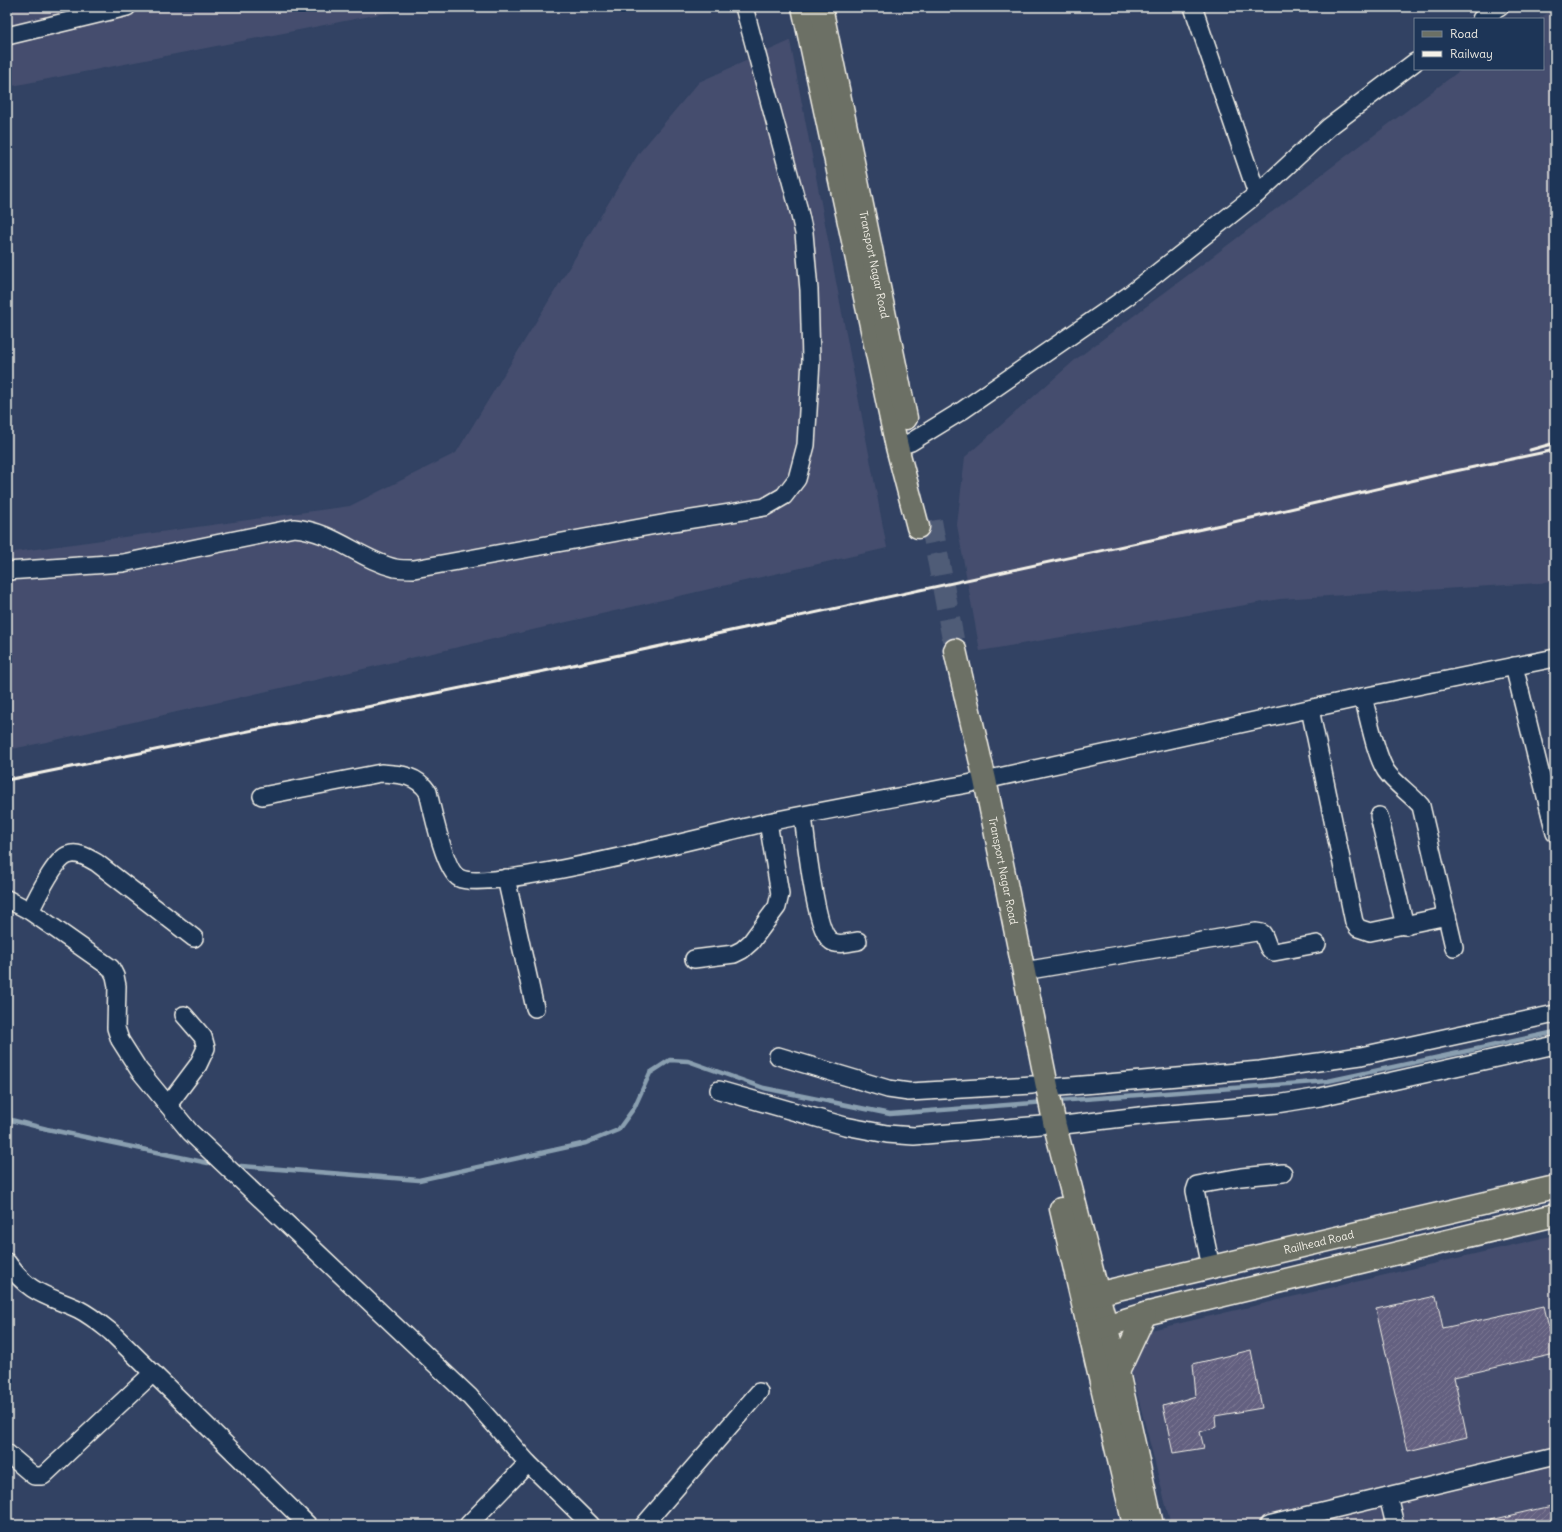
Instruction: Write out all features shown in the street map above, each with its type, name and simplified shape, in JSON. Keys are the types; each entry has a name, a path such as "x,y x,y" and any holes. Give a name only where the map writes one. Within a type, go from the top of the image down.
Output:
{"main road":[{"name":"Transport Nagar Road","path":"803,7 904,444 925,524"},
{"name":"Transport Nagar Road","path":"821,7 904,444"},
{"name":"Transport Nagar Road","path":"949,651 978,781 1024,970 1041,1090"},
{"path":"978,781 1047,1122 1098,1328 1134,1525"},
{"path":"1047,1122 1090,1264 1090,1295"},
{"name":"Railhead Road","path":"1090,1295 1555,1187"},
{"path":"1098,1328 1145,1314 1555,1215"},
{"path":"1090,1264 1133,1285"},
{"path":"1118,1372 1145,1314"},
{"path":"1098,1328 1118,1372 1152,1525"}],"street":[{"path":"7,36 127,7"},
{"path":"7,572 123,563 294,528 311,530 325,535 397,569 414,569 667,523 765,507 784,496 797,478 806,445 811,360 809,290 804,234 798,207 744,7"},
{"path":"1193,7 1257,194"},
{"path":"1483,18 1500,7"},
{"path":"904,444 962,410 1128,296 1257,194 1329,127 1414,63"},
{"path":"262,796 381,773 399,774 414,779 423,785 428,792 447,861 453,873 458,878 464,880 506,878 543,873 768,822 978,781 1363,697 1555,658"},
{"path":"1514,666 1555,833"},
{"path":"1363,697 1381,762 1387,772 1412,795 1421,806 1448,916 1454,947"},
{"path":"1310,709 1354,922 1358,928 1370,932 1448,916"},
{"path":"802,816 817,910 824,929 829,940 835,943 858,941"},
{"path":"1379,816 1405,926"},
{"path":"694,959 734,954 742,950 777,907 780,894 768,822"},
{"path":"30,911 59,861 67,855 76,853 83,855 96,863 194,938"},
{"path":"506,878 535,1008"},
{"path":"7,899 30,911 111,968 115,976 117,986 116,1028 120,1040 139,1070 190,1132 470,1397 528,1463 591,1525"},
{"path":"1024,970 1256,932 1264,935 1268,948 1274,952 1317,944"},
{"path":"778,1056 888,1089 909,1092 1041,1090 1276,1068 1361,1056 1555,1014"},
{"path":"168,1105 198,1065 206,1048 203,1037 184,1015"},
{"path":"718,1090 845,1126 888,1134 914,1136 1047,1122 1277,1104 1320,1097 1555,1045"},
{"path":"1211,1267 1196,1190 1197,1185 1241,1177 1283,1173"},
{"path":"7,1262 23,1282 32,1290 89,1315 111,1332 308,1525"},
{"path":"7,1453 34,1476 43,1476 153,1373"},
{"path":"644,1525 759,1392"},
{"path":"1268,1525 1555,1456"},
{"path":"468,1525 528,1463"},
{"path":"1388,1496 1395,1525"}],"shaded area":[{"path":"7,7 416,7 7,87"},
{"path":"1555,9 1555,582 1280,599 980,651 957,525 965,457 1075,360 1461,70 1544,70 1544,18 1540,18"},
{"path":"790,41 887,548 7,750 7,553 350,506 456,453 639,153 699,82"},
{"path":"1555,1235 1555,1525 1171,1525 1130,1366 1147,1331"}],"building":[{"path":"1436,1296 1443,1328 1544,1306 1555,1354 1454,1377 1467,1437 1408,1451 1376,1309"},
{"path":"1251,1350 1262,1408 1215,1416 1216,1427 1200,1432 1204,1448 1173,1453 1163,1406 1196,1396 1193,1364"},
{"path":"1555,1505 1555,1525 1491,1525 1490,1520"}],"waterway":[{"path":"1057,1101 1328,1081 1555,1032"},
{"path":"241,1166 419,1180 586,1143 618,1130 634,1108 650,1073 670,1060 688,1061 764,1088 890,1114 1045,1102"},
{"path":"7,1119 47,1129 208,1163"}],"tunnel":[{"path":"931,521 955,650"}],"railway":[{"path":"1530,450 1555,443"},
{"path":"7,780 559,668 1225,524 1441,474 1555,450"}]}
